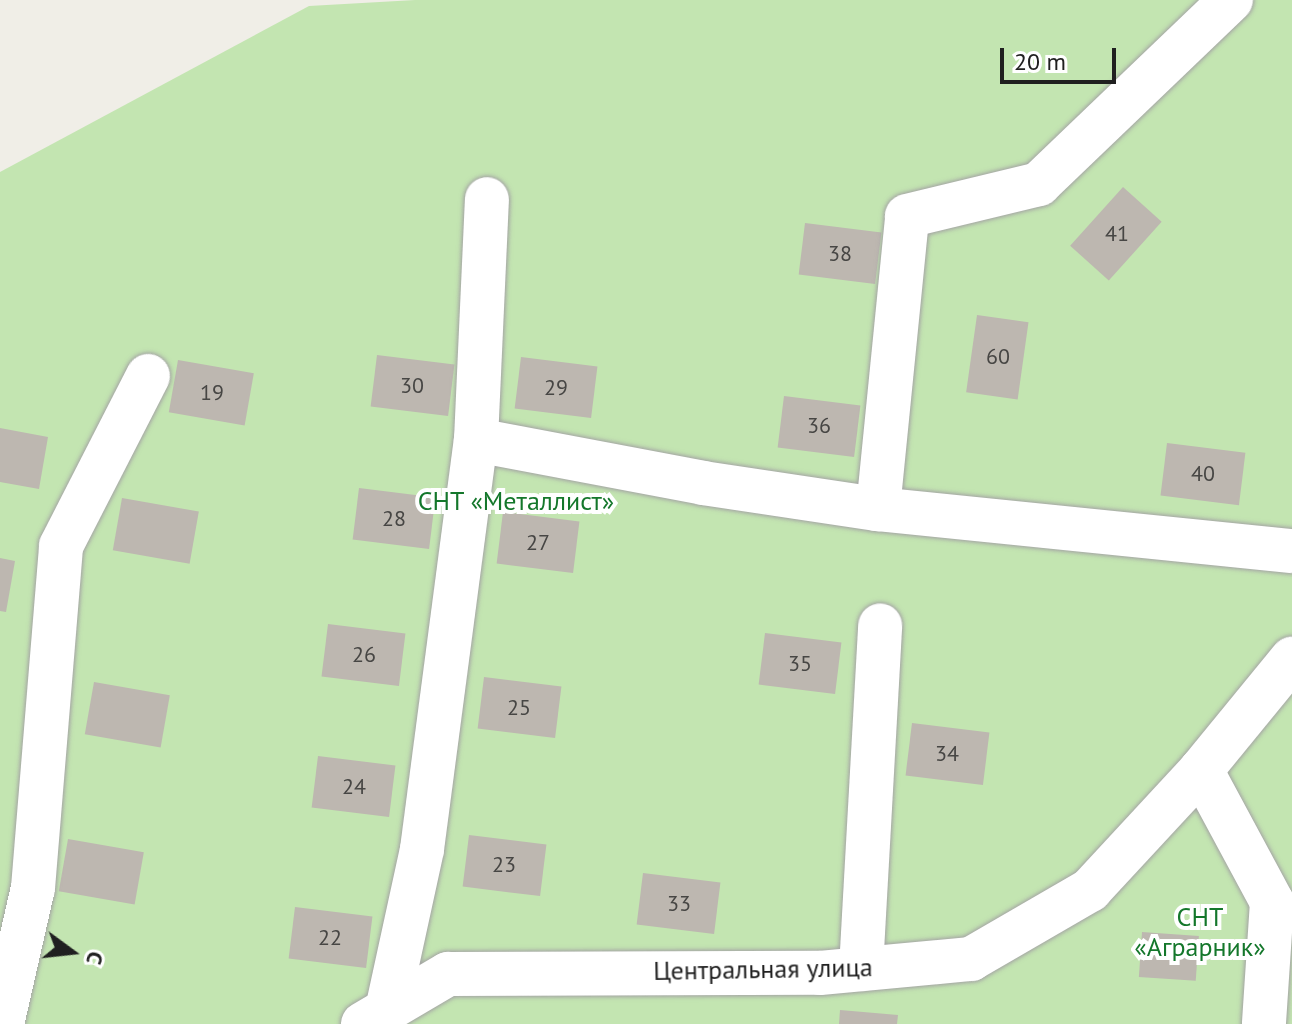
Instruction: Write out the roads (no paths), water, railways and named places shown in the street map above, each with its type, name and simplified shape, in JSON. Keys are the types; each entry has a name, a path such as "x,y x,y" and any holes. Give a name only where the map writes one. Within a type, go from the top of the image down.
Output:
{"street":[{"path":"878,509 907,216 1039,184 1231,0"},
{"path":"375,1017 422,849 476,440 487,199"},
{"path":"2,1024 33,888 61,546 148,376"},
{"path":"476,440 703,483 878,509 1292,551"},
{"path":"861,969 880,626"},
{"name":"Центральная улица","path":"375,1017 448,974 861,969 971,959 1090,890 1201,770 1292,659"},
{"path":"1201,770 1272,902 1264,1024"}],"park label":[{"name":"СНТ «Металлист»","path":"516,501"},
{"name":"СНТ «Аграрник»","path":"1200,932"}]}
